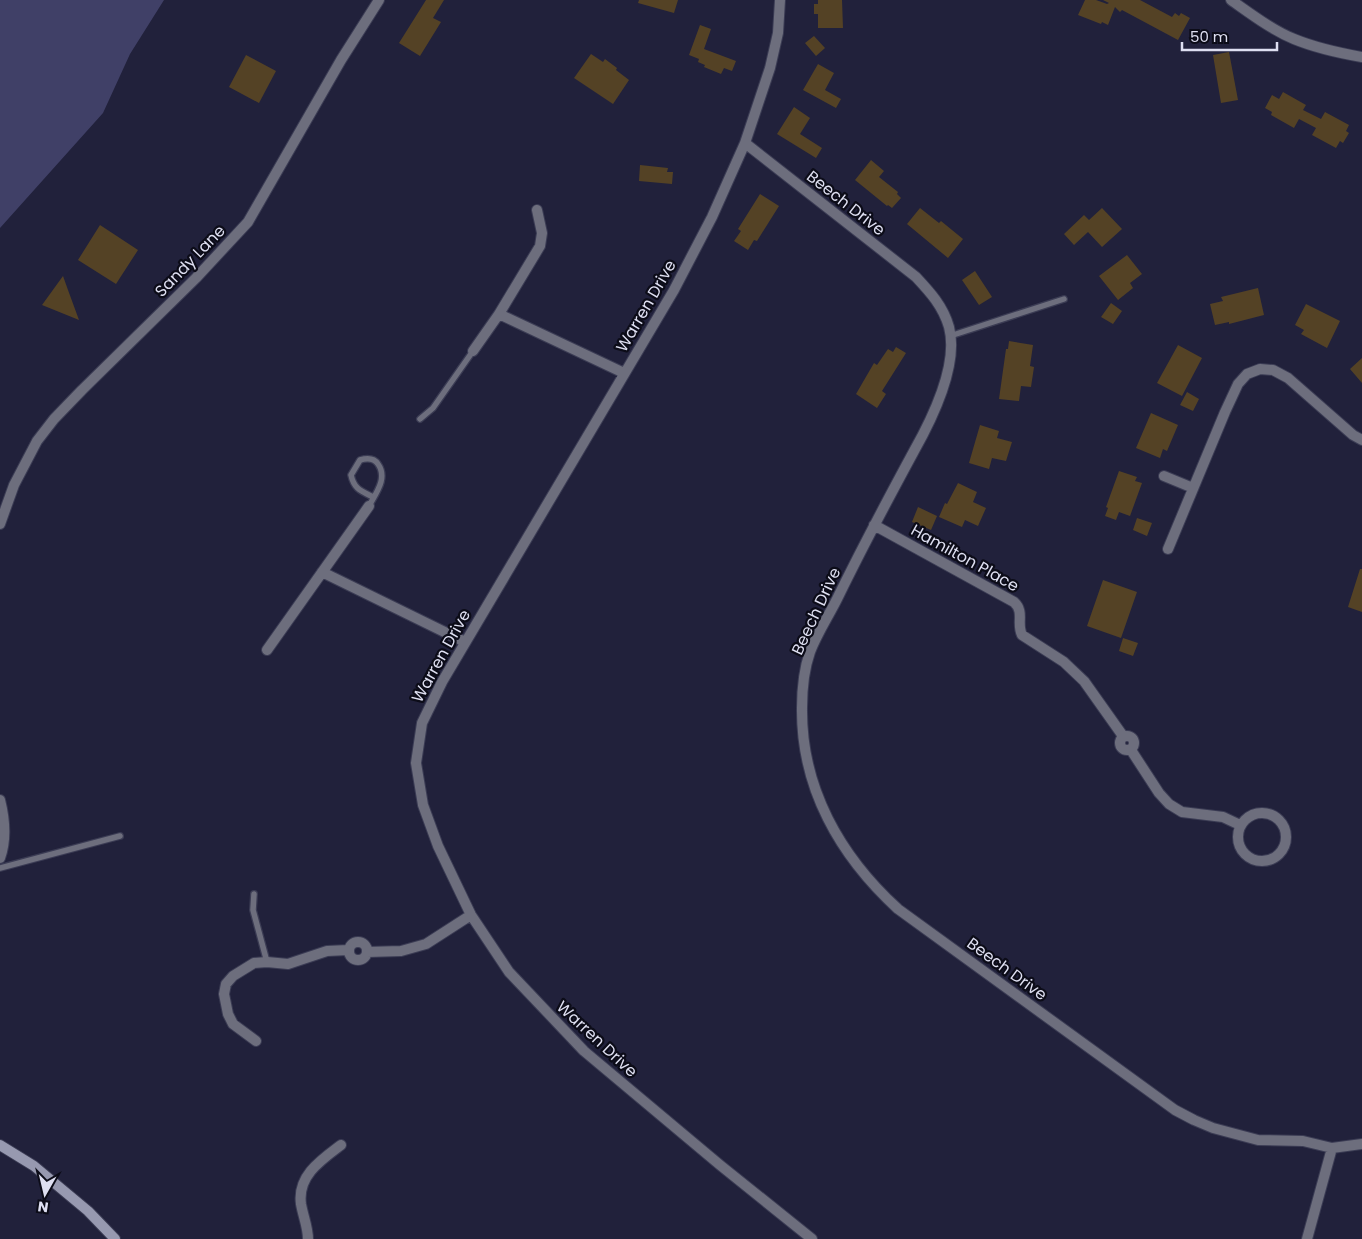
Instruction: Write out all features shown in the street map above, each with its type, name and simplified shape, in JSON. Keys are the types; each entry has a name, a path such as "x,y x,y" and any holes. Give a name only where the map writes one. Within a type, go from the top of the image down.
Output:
{"main road":[{"path":"0,1145 34,1166 88,1211 115,1239"}],"street":[{"name":"Sandy Lane","path":"0,524 14,486 37,441 54,419 196,278 248,222 341,60 379,0"},
{"name":"Warren Drive","path":"780,0 778,33 770,68 745,143 712,217 674,290 442,682 422,723 416,763 423,805 438,846 471,915 509,972 584,1051 812,1239"},
{"path":"1234,1 1270,26 1293,39 1318,48 1362,57"},
{"name":"Beech Drive","path":"745,143 916,277 938,301 949,327 951,355 936,408 810,652 804,676 802,726 804,752 811,780 822,808 844,847 876,888 898,908 1175,1110 1213,1128 1258,1140 1303,1141 1332,1148"},
{"path":"473,351 499,314 540,246 542,233 537,210"},
{"path":"499,314 624,373"},
{"path":"1168,549 1238,384 1247,374 1260,369 1274,370 1288,378 1362,440"},
{"path":"1164,476 1193,488"},
{"path":"267,650 371,502"},
{"name":"Hamilton Place","path":"874,525 1014,602 1020,610 1019,630 1022,635 1064,662 1084,682 1123,736 1119,741 1120,747 1125,751 1131,750 1159,793 1169,804 1182,812 1223,817 1240,825"},
{"path":"322,572 466,642"},
{"path":"0,800 5,830 0,858"},
{"path":"1254,814 1270,814 1283,825 1286,841 1278,856 1262,862 1246,856 1238,841 1240,825 1254,814"},
{"path":"256,1041 233,1024 224,994 226,984 233,976 254,963 288,964 327,951 348,950 352,944 359,942 365,946 367,952 401,951 426,944 471,915"},
{"path":"1307,1239 1332,1148 1362,1144"},
{"path":"308,1239 301,1202 306,1177 314,1165 340,1145"}],"lane":[{"path":"950,336 1064,299"},
{"path":"420,419 434,408 473,351"},
{"path":"367,458 375,460 380,466 383,476 371,502 353,484 351,475 360,460 367,458"},
{"path":"0,868 120,836"},
{"path":"254,894 253,910 267,962"}],"shaded area":[{"path":"0,0 164,0 130,54 103,113 0,228"}],"building":[{"path":"426,0 444,0 433,18 441,22 420,56 399,43"},
{"path":"639,0 678,0 674,13 638,3"},
{"path":"818,0 842,0 843,28 818,28 818,14 814,14 814,4 818,4"},
{"path":"1085,0 1096,0 1107,4 1109,3 1103,0 1140,0 1172,17 1175,13 1179,16 1181,13 1190,18 1178,40 1122,10 1120,12 1115,7 1108,25 1078,15"},
{"path":"700,25 711,29 704,49 736,61 732,71 724,68 721,74 704,67 705,65 698,62 699,59 689,55"},
{"path":"814,36 825,48 816,56 805,43"},
{"path":"1229,52 1238,100 1221,103 1213,55"},
{"path":"591,54 603,62 605,59 629,80 613,104 574,78"},
{"path":"246,55 276,71 259,103 229,87"},
{"path":"818,64 834,73 825,90 841,99 836,108 803,90"},
{"path":"1283,92 1306,105 1303,110 1321,119 1325,112 1349,125 1346,131 1349,133 1343,143 1340,141 1336,148 1312,135 1316,128 1299,119 1294,128 1271,115 1272,112 1265,108 1272,95 1279,99"},
{"path":"794,107 810,118 800,134 822,148 816,158 777,134"},
{"path":"871,160 884,171 879,177 898,192 897,194 901,198 892,208 855,180"},
{"path":"640,165 668,168 667,172 673,172 672,184 639,181"},
{"path":"760,194 779,206 757,241 754,240 748,250 734,241 741,231 738,229"},
{"path":"920,208 939,223 941,221 963,239 948,258 907,224"},
{"path":"1102,208 1122,229 1102,247 1088,232 1074,245 1064,234 1084,215 1089,220"},
{"path":"100,225 138,250 116,284 78,260"},
{"path":"1127,255 1142,274 1130,283 1133,288 1118,300 1099,276"},
{"path":"975,271 992,297 979,305 962,280"},
{"path":"63,276 68,290 79,320 42,305"},
{"path":"1258,288 1264,315 1229,324 1229,322 1215,325 1210,304 1223,301 1221,297"},
{"path":"1111,303 1122,311 1113,324 1101,317"},
{"path":"1306,304 1340,321 1327,348 1301,334 1304,330 1295,325"},
{"path":"1009,341 1033,345 1030,366 1034,367 1031,387 1021,386 1019,401 999,399 1006,349 1008,349"},
{"path":"1178,345 1202,358 1182,396 1157,383"},
{"path":"896,347 906,353 882,391 886,394 877,408 856,394 874,363 877,365 888,349 893,352"},
{"path":"1362,358 1362,383 1350,369"},
{"path":"1187,392 1199,399 1193,411 1180,405"},
{"path":"1151,413 1178,425 1167,451 1163,449 1160,458 1136,448"},
{"path":"980,425 999,431 997,438 1012,442 1006,461 992,458 989,469 969,463"},
{"path":"1119,471 1137,477 1135,481 1142,483 1130,516 1119,512 1116,520 1105,516 1108,508 1106,507"},
{"path":"958,483 977,492 973,502 986,508 978,526 965,520 962,527 939,517 945,503 947,504"},
{"path":"918,507 937,516 931,530 912,522"},
{"path":"1137,518 1152,523 1147,536 1133,530"},
{"path":"1360,569 1362,569 1362,612 1348,607"},
{"path":"1103,580 1137,592 1121,638 1087,626"},
{"path":"1123,638 1138,643 1133,656 1119,651"}]}
